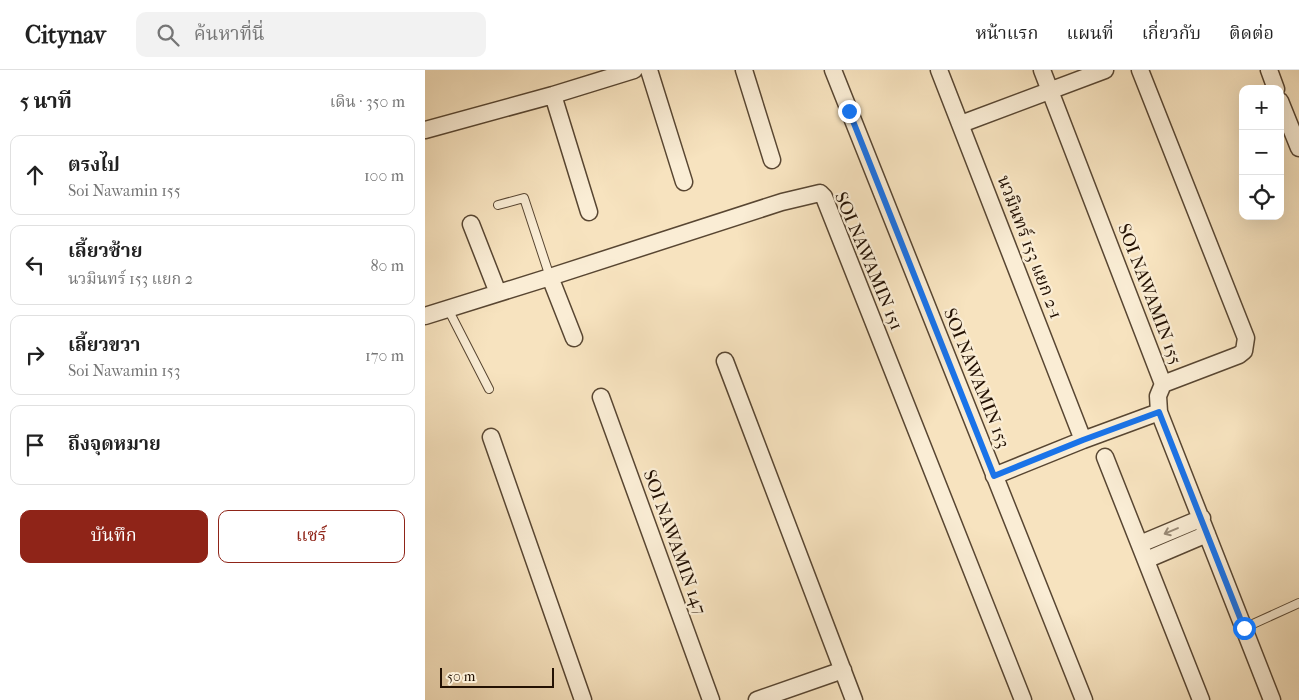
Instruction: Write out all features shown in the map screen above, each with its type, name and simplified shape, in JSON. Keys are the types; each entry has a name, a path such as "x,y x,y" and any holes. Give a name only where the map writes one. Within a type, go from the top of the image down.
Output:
{"street":[{"path":"425,130 553,95 634,70"},
{"path":"649,70 684,182"},
{"path":"744,70 772,160"},
{"name":"SOI NAWAMIN 153","path":"833,70 1084,700"},
{"name":"นวมินทร์ 153 แยก 2-1","path":"939,70 1083,440"},
{"name":"SOI NAWAMIN 155","path":"1043,70 1163,384 1158,396 1159,412 1273,700"},
{"path":"961,124 1051,92 1105,70"},
{"path":"1140,70 1246,338 1245,350 1239,356 1163,384"},
{"path":"1269,70 1275,85"},
{"path":"553,95 589,212"},
{"path":"1284,111 1299,148"},
{"name":"SOI NAWAMIN 151","path":"425,316 550,278 773,204 820,193 824,197 1023,700"},
{"path":"471,224 498,294"},
{"path":"550,278 574,338"},
{"path":"725,361 854,700"},
{"name":"SOI NAWAMIN 147","path":"601,397 711,700"},
{"path":"994,476 1159,412"},
{"path":"491,437 583,700"},
{"path":"1105,458 1201,700"},
{"path":"1140,544 1202,518"},
{"path":"1146,560 1207,534"},
{"path":"757,700 843,670"}],"lane":[{"path":"498,204 524,198 550,278"},
{"path":"448,309 489,389"},
{"path":"1244,628 1299,603"}],"route":[{"path":"849,111 994,476 1159,412 1244,628"}]}
